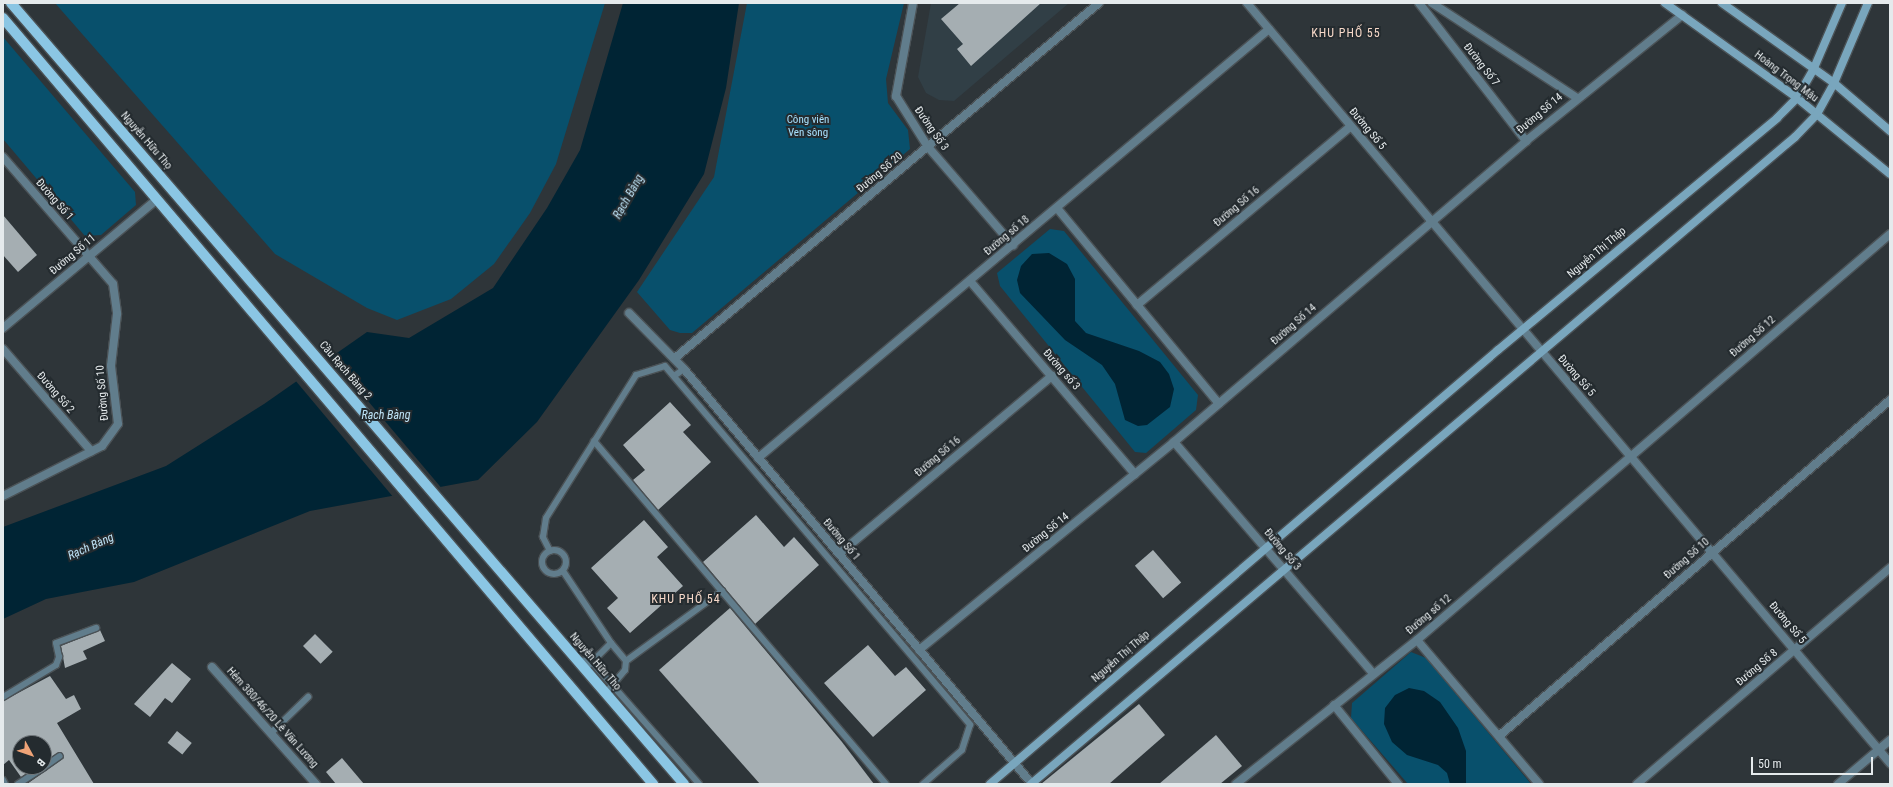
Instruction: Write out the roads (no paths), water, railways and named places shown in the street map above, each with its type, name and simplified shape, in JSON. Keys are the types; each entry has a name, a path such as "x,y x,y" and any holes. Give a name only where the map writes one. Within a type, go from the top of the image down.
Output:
{"main road":[{"name":"Nguyễn Hữu Thọ","path":"11,3 262,295"},
{"name":"Hoàng Trọng Mậu","path":"1664,3 1797,98 1890,174"},
{"name":"Hoàng Trọng Mậu","path":"1722,3 1814,68 1890,131"},
{"name":"Nguyễn Thị Thập","path":"990,784 1330,492 1797,98 1814,68 1842,3"},
{"path":"1031,784 1540,351 1795,137 1816,114 1834,84 1868,3"},
{"path":"3,18 156,200 249,306 472,568 653,784"},
{"name":"Cầu Rạch Bàng 2","path":"262,295 488,555"},
{"name":"Nguyễn Hữu Thọ","path":"488,555 577,660 588,665 606,693 684,784"}],"street":[{"name":"Đường Số 3","path":"913,3 896,96 928,147 1013,245"},
{"name":"Đường Số 20","path":"675,358 1098,3"},
{"name":"Đường Số 5","path":"1247,3 1890,763"},
{"name":"Đường Số 7","path":"1419,3 1526,141"},
{"name":"Đường Số 7","path":"1432,3 1577,98"},
{"name":"Đường Số 14","path":"919,650 1174,442 1577,98 1682,15"},
{"name":"Đường số 18","path":"758,458 1269,29"},
{"name":"Đường Số 16","path":"1137,305 1350,126"},
{"name":"Đường Số 1","path":"3,158 88,257"},
{"name":"Đường Số 11","path":"3,328 156,200"},
{"path":"1057,208 1219,404"},
{"name":"Đường Số 12","path":"1631,457 1890,234"},
{"name":"Đường Số 10","path":"3,496 102,446 118,424 111,366 117,314 113,284 88,257"},
{"name":"Đường số 3","path":"970,281 1135,474"},
{"name":"Đường Số 1","path":"629,313 675,358 1031,784"},
{"name":"Đường Số 2","path":"3,349 91,451"},
{"name":"Đường Số 16","path":"839,554 1052,376"},
{"name":"Đường Số 10","path":"1499,736 1890,400"},
{"name":"Đường Số 3","path":"1174,442 1373,673"},
{"name":"Đường số 12","path":"1236,784 1373,673 1417,640 1631,457"},
{"name":"Đường Số 8","path":"1637,784 1890,568"},
{"path":"1417,640 1539,784"},
{"name":"Hẻm 380/46/20 Lê Văn Lương","path":"212,667 316,784"},
{"path":"1334,705 1398,784"},
{"path":"1838,784 1890,740"}],"lane":[{"path":"550,551 543,537 546,518 636,375 665,366 970,725 962,750 923,784"},
{"path":"674,376 684,369"},
{"path":"680,383 689,376"},
{"path":"594,441 886,784"},
{"path":"550,551 542,560 545,571 555,575 563,571"},
{"path":"550,551 561,552 565,557 563,571 610,643 626,661"},
{"path":"606,693 625,670 626,661 722,591"},
{"path":"3,697 56,665 59,657 56,643 96,628"},
{"path":"610,643 588,665 613,684 699,784"},
{"path":"271,733 308,697"},
{"path":"644,737 652,729"},
{"path":"52,762 60,756"},
{"path":"18,784 32,775"},
{"path":"3,780 5,784"}],"water":[{"name":"Rạch Bàng","path":"623,3 739,3 726,88 704,174 639,280 537,422 478,480 310,511 134,582 46,599 3,619 3,527 166,466 264,404 367,332 409,338 493,288 547,208 580,150"},
{"path":"1049,253 1067,264 1075,279 1075,321 1086,333 1139,351 1160,362 1169,374 1174,389 1170,407 1147,425 1138,426 1125,420 1115,384 1102,365 1065,340 1020,293 1017,280 1021,266 1032,254"},
{"path":"1409,688 1424,691 1440,702 1458,728 1466,751 1466,784 1450,784 1447,773 1438,765 1407,755 1392,742 1384,724 1385,708 1395,695"}],"district":[{"name":"KHU PHỐ 55","path":"1346,34"},
{"name":"KHU PHỐ 54","path":"686,600"}],"park label":[{"name":"Công viên Ven sông","path":"808,127"}]}
